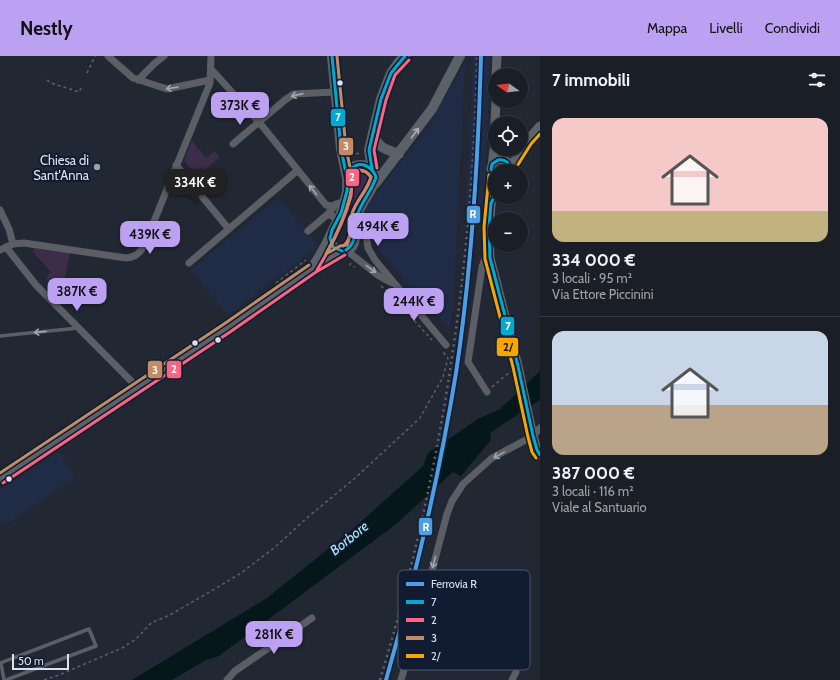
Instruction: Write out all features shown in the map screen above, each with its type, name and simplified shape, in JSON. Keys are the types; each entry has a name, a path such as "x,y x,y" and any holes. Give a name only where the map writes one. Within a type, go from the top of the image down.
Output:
{"main road":[{"path":"313,268 324,250 338,221 340,203 347,190 347,178 341,149 332,56"},
{"path":"347,178 351,169 364,158 373,132 386,84 391,73 405,56"},
{"path":"0,479 227,328 313,268 347,253 353,246 355,222 362,205 374,186 432,109 460,56"},
{"path":"373,132 375,141 382,148 399,154"},
{"path":"366,150 376,177 374,186"},
{"path":"356,166 364,165 372,169"},
{"path":"330,236 331,244 337,250 347,253"}],"street":[{"path":"108,56 132,78 167,89 210,80"},
{"path":"138,80 164,56"},
{"path":"137,387 36,285 3,249 13,244 24,243 126,258 135,257 144,246 210,80 211,56"},
{"path":"453,56 453,71"},
{"path":"496,68 497,56"},
{"path":"211,69 259,122 326,205 333,206 340,203"},
{"path":"233,144 284,100 294,94 335,92"},
{"path":"528,140 540,126"},
{"path":"502,156 508,164"},
{"path":"494,164 495,161 508,156"},
{"path":"176,165 228,228"},
{"path":"189,263 228,228 298,170"},
{"path":"308,231 340,203"},
{"path":"493,204 489,243 490,258 532,436 540,455"},
{"path":"0,210 9,229 13,244"},
{"path":"328,214 338,221"},
{"path":"355,222 365,227 368,248 371,254 444,348"},
{"path":"355,236 366,236"},
{"path":"347,253 379,276 397,286"},
{"path":"487,392 468,362 482,267 484,261 490,258"},
{"path":"432,570 447,514 452,501 463,484 492,458 532,436 540,428"},
{"path":"227,680 235,671 312,618"},
{"path":"401,680 404,670"},
{"path":"512,680 516,672"}],"lane":[{"path":"0,336 79,328"},
{"path":"89,629 96,646 5,680 0,663 89,629"}],"path":[{"path":"87,73 95,56"},
{"path":"47,80 50,83 79,92 81,88"},
{"path":"348,153 357,154 366,150"},
{"path":"347,253 350,265 358,269"},
{"path":"378,283 390,294 436,345"},
{"path":"44,680 122,648 136,639 151,624 170,615 241,573 274,548 308,517 354,479 420,418 444,377 448,358 444,348"},
{"path":"487,392 516,367"}],"shaded area":[{"path":"473,56 490,56 490,68 488,68 484,209 466,207"},
{"path":"465,63 454,290 449,329 380,252 373,223 362,213 427,128"},
{"path":"192,141 206,158 214,151 220,157 197,176 184,161"},
{"path":"363,172 369,179 349,211 355,177 357,174"},
{"path":"278,198 319,246 228,315 190,270"},
{"path":"34,248 70,253 62,293 46,278 51,272 33,252"},
{"path":"59,452 74,475 73,479 10,522 6,521 0,525 0,490"}],"water":[{"name":"Borbore","path":"540,371 540,400 491,432 490,441 461,476 453,472 395,525 219,656 206,660 172,680 132,680 267,598 353,529 423,466 428,453 478,419 500,409"}],"railway":[{"path":"410,570 436,449 450,371 461,293 469,214 477,56"},
{"path":"380,680 398,618"}],"rail line":[{"name":"R","path":"416,570 442,451 462,334 473,215 481,56"},
{"name":"R","path":"386,680 398,637"}],"transit line":[{"name":"7","path":"332,56 341,149 347,178"},
{"name":"3","path":"337,56 346,148 352,177"},
{"name":"7","path":"372,169 369,150 381,99 391,73 405,56"},
{"name":"2","path":"377,168 374,150 386,100 395,75 409,60"},
{"name":"2/","path":"518,164 531,144 540,134"},
{"name":"7","path":"492,164 498,160 503,160 508,164"},
{"name":"7","path":"342,251 333,247 330,238 332,230 341,213 351,169 354,166 362,165 369,167 376,177 357,216 354,239 350,247 346,250"},
{"name":"2","path":"317,270 332,244 345,216 351,196 353,175 359,170 363,170 371,177 354,209 348,239 343,246"},
{"name":"3","path":"359,170 366,172 371,177 352,214 349,241 347,245 340,246 326,254 346,211 351,193 353,175 359,170"},
{"name":"2/","path":"488,185 484,227 485,259 513,367 528,437 532,452 536,458"},
{"name":"7","path":"491,204 489,227 490,258 518,366 533,436 540,455"},
{"name":"2","path":"3,483 230,332 316,272 345,255"},
{"name":"3","path":"0,473 224,324 309,265"}],"place":[{"name":"Chiesa di Sant'Anna","path":"97,167"}]}
